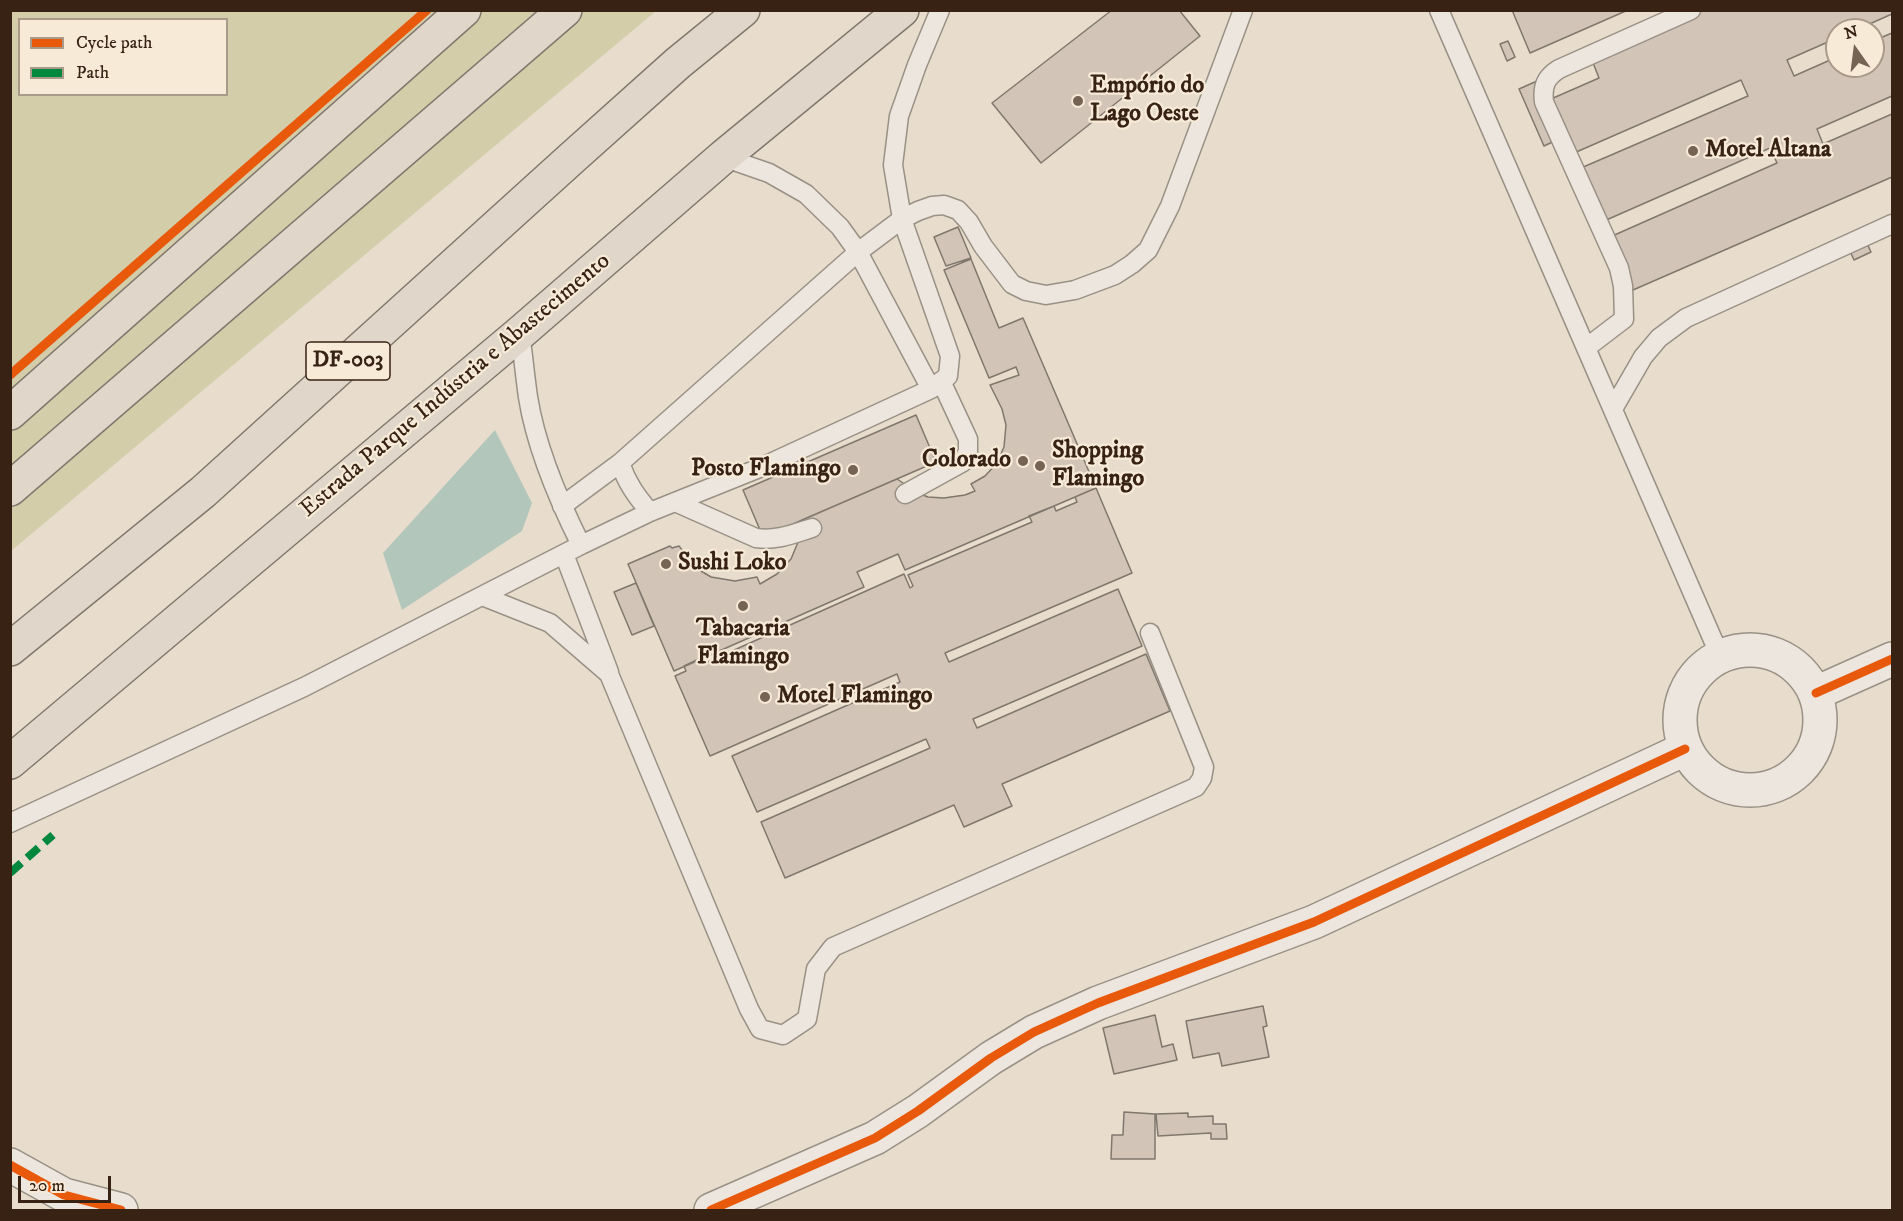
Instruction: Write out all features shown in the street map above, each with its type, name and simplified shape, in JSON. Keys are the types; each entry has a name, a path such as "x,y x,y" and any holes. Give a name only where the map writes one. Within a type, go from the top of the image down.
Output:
{"main road":[{"path":"10,413 464,10"},
{"path":"10,489 565,10"},
{"path":"678,63 723,10"},
{"path":"678,63 743,10"},
{"name":"Estrada Parque Indústria e Abastecimento","path":"10,762 520,333 723,157 902,10"},
{"name":"DF-003","path":"10,649 203,492 678,63"}],"street":[{"path":"1748,650 1776,654 1800,669 1816,693 1822,720 1816,747 1801,770 1778,786 1751,791 1724,787 1701,772 1685,750 1679,723 1683,696 1697,673 1720,656 1748,650"},
{"path":"1816,693 1893,659"},
{"path":"711,1210 875,1138 1034,1032 1098,1003 1314,922 1685,750"},
{"path":"10,1165 64,1194 121,1210"}],"lane":[{"path":"10,824 304,687 650,512 762,467 936,385 948,376 950,356 902,219 893,165 899,117 940,10"},
{"path":"562,506 620,463 858,252 902,219 932,206 944,205 958,210 969,222 983,246 1012,284 1026,291 1046,295 1075,290 1115,275 1132,264 1148,250 1170,206 1243,10"},
{"path":"1438,10 1720,656"},
{"path":"1586,348 1624,320 1623,286 1619,268 1544,102 1545,82 1559,69 1691,10"},
{"path":"723,157 769,173 806,194 840,226 858,252 968,439 968,451 963,462 905,494"},
{"path":"1613,409 1643,357 1659,338 1686,318 1893,224"},
{"path":"520,333 528,399 540,446 562,506 581,545"},
{"path":"620,463 634,494 650,512"},
{"path":"675,502 756,538 769,540 787,537 812,528"},
{"path":"564,554 609,674 749,1009 760,1029 783,1035 807,1019 816,969 833,947 1196,787 1202,778 1204,767 1150,633"},
{"path":"482,596 550,623 609,674"}],"shaded area":[{"path":"11,11 656,11 11,551"},
{"path":"495,430 532,503 522,531 402,610 383,553"}],"building":[{"path":"1112,10 1179,10 1200,36 1041,163 992,103"},
{"path":"1512,10 1628,10 1530,53"},
{"name":"Motel Altana","path":"1691,10 1892,10 1892,14 1883,18 1825,18 1825,43 1787,60 1794,76 1825,62 1825,78 1885,78 1885,36 1892,33 1892,96 1817,129 1823,144 1892,114 1892,177 1633,290 1610,237 1777,163 1770,148 1604,221 1581,168 1748,96 1741,80 1574,153 1551,99 1599,78 1590,55"},
{"path":"1508,41 1515,57 1507,61 1500,44"},
{"path":"1537,81 1563,137 1544,146 1519,89"},
{"path":"958,227 971,258 946,266 934,237"},
{"path":"1865,239 1871,252 1854,260 1848,247"},
{"name":"Shopping Flamingo","path":"971,259 999,328 1023,318 1096,488 905,570 898,554 857,572 864,587 674,671 628,564 670,546 672,548 679,546 696,568 711,577 735,581 757,577 760,584 777,574 791,559 801,535 802,520 897,479 928,497 944,498 965,495 975,491 971,484 985,476 997,463 1004,447 1006,425 1002,409 990,385 1019,375 1016,367 989,378 944,270"},
{"name":"Posto Flamingo","path":"916,415 936,462 763,537 743,490"},
{"name":"Motel Flamingo","path":"1096,488 1132,573 945,653 949,662 1118,589 1142,646 973,719 977,728 1146,654 1170,711 1002,784 1012,806 964,827 954,805 785,878 761,822 930,748 926,739 757,812 732,756 900,682 897,674 710,756 675,676 686,671 684,666 701,658 703,664 904,574 910,588 913,586 908,575 1032,522 1029,516 1054,506 1056,511 1077,502 1075,497"},
{"path":"636,583 654,626 632,635 614,592"},
{"path":"1263,1006 1267,1026 1263,1027 1269,1057 1222,1066 1219,1053 1193,1058 1186,1021"},
{"path":"1155,1015 1162,1047 1173,1044 1177,1060 1114,1074 1103,1028"},
{"path":"1124,1112 1155,1114 1155,1159 1111,1159 1112,1135 1123,1135"},
{"path":"1188,1113 1188,1117 1213,1116 1213,1124 1226,1124 1227,1139 1211,1139 1211,1133 1158,1136 1156,1114"}],"marked path":[{"path":"10,873 53,835"}],"cycle path":[{"path":"10,375 427,10"},
{"path":"1816,693 1892,659"},
{"path":"711,1210 875,1138 918,1111 991,1058 1034,1032 1098,1003 1314,922 1685,749"},
{"path":"10,1165 64,1195 121,1210"}],"place":[{"name":"Empório do Lago Oeste","path":"1078,101"},
{"name":"Motel Altana","path":"1693,151"},
{"name":"Colorado","path":"1023,461"},
{"name":"Shopping Flamingo","path":"1040,466"},
{"name":"Posto Flamingo","path":"853,470"},
{"name":"Sushi Loko","path":"666,564"},
{"name":"Tabacaria Flamingo","path":"743,606"},
{"name":"Motel Flamingo","path":"765,697"}]}
